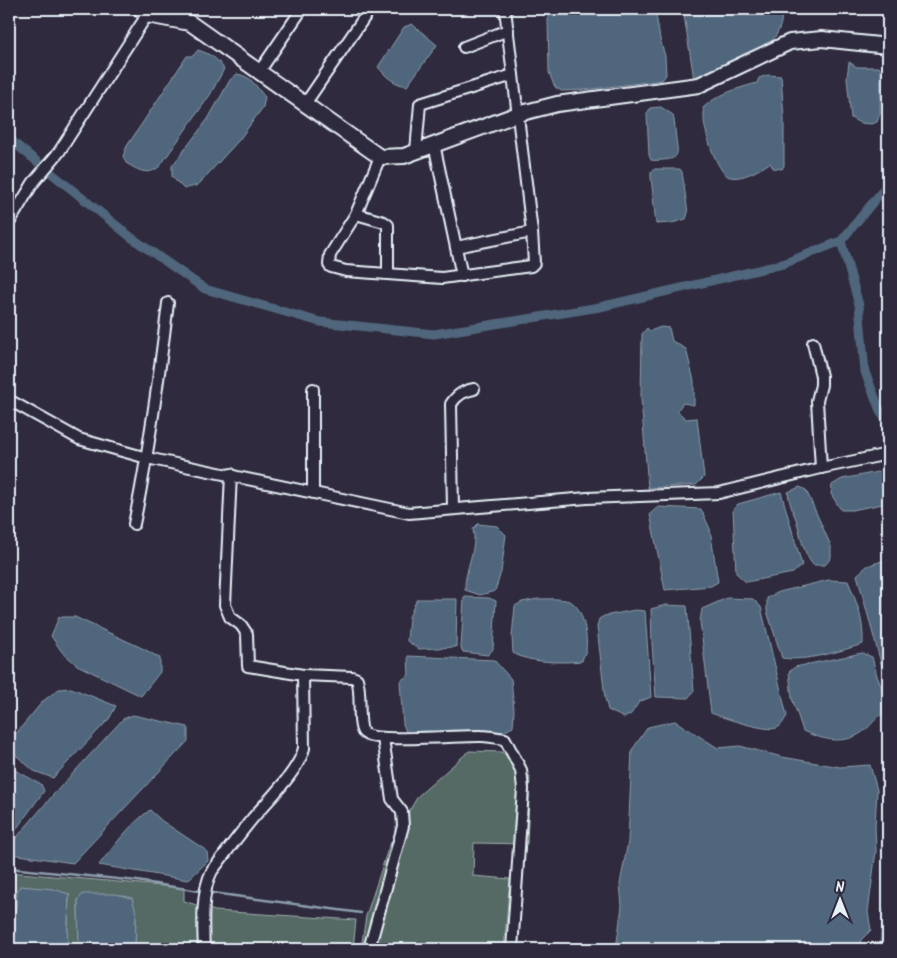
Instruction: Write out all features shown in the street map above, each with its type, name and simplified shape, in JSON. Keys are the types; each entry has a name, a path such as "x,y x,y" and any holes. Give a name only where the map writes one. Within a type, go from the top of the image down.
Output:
{"street":[{"path":"260,72 302,9"},
{"path":"305,104 370,9"},
{"path":"380,157 356,214 330,254 329,264 331,267 346,271 442,278 531,266 534,263 535,258 505,9"},
{"path":"9,223 33,183 59,152 144,12 190,23 380,157 404,156 518,114 557,104 699,85 790,42 822,39 888,46"},
{"path":"464,47 508,30"},
{"path":"416,151 420,104 513,75"},
{"path":"434,144 462,276"},
{"path":"356,214 384,222 388,225 388,274"},
{"path":"456,247 532,232"},
{"path":"134,524 157,394 168,303"},
{"path":"813,343 821,376 821,384 816,401 821,468"},
{"path":"313,389 313,492"},
{"path":"453,508 451,404 455,397 465,391 474,389"},
{"path":"9,400 79,439 147,458 409,512 606,497 720,493 821,468 888,454"},
{"path":"231,474 225,605 230,617 241,625 247,634 248,666 303,675 357,679 361,724 368,736 383,738 483,736 505,739 520,770 523,789 512,949"},
{"path":"204,949 203,925 207,880 253,819 278,790 302,756 304,748 303,675"},
{"path":"369,949 403,826 402,812 392,798 383,738"}],"green space":[{"path":"469,751 502,752 530,776 527,844 474,843 473,876 510,879 504,949 361,949 366,916 389,846 418,796"},
{"path":"9,872 184,888 184,901 215,911 356,920 353,949 135,949 136,912 78,900 79,949 67,949 69,894 17,892 13,949 9,949"}],"water":[{"path":"551,9 655,9 665,56 666,75 662,80 585,90 562,91 556,88 549,72 548,17"},
{"path":"683,9 782,9 782,15 777,34 766,46 696,80 694,79"},
{"path":"412,24 437,45 407,86 391,80 378,67 404,27"},
{"path":"198,50 213,57 224,69 210,95 160,166 147,172 126,163 123,156 127,146 187,56 193,56"},
{"path":"849,62 857,67 879,67 881,72 880,114 877,122 872,124 860,123 851,118 847,78"},
{"path":"237,74 250,80 265,97 263,107 239,140 198,185 184,189 172,177 172,166 208,119 230,80"},
{"path":"768,75 781,76 784,119 784,166 782,169 773,168 770,163 746,175 735,178 730,177 717,163 704,125 703,108 721,95 757,83 759,78"},
{"path":"661,107 673,115 677,154 669,159 651,160 649,155 647,114 650,108"},
{"path":"655,169 680,169 682,172 688,213 686,219 672,223 656,224 651,177 651,172"},
{"path":"661,327 669,328 672,341 686,349 694,381 694,405 683,403 677,411 686,419 697,418 704,477 696,485 648,488 641,398 642,334 647,328 650,331"},
{"path":"888,470 888,503 852,510 841,510 831,494 832,485 842,479"},
{"path":"800,487 806,490 831,546 831,558 825,565 813,565 802,543 788,492"},
{"path":"781,492 802,565 793,573 746,582 736,573 733,509 738,504"},
{"path":"658,507 701,509 710,529 718,582 711,586 665,590 650,514"},
{"path":"478,524 497,526 506,535 501,572 495,591 480,595 465,590 465,582 474,544 473,529"},
{"path":"888,559 888,689 857,575 867,566"},
{"path":"829,580 848,581 861,619 863,644 834,653 812,657 782,658 767,611 767,598 779,592"},
{"path":"464,597 489,598 496,601 493,649 488,655 463,652 461,648"},
{"path":"727,598 753,599 761,607 787,716 777,728 755,726 711,713 700,621 702,609"},
{"path":"417,599 457,599 456,647 419,649 407,641 409,617"},
{"path":"538,599 569,601 578,609 584,622 586,637 586,650 582,661 556,662 528,659 513,653 512,636 515,606 522,602"},
{"path":"666,605 687,606 694,691 688,698 656,697 651,609"},
{"path":"635,610 645,611 651,697 639,702 631,714 624,718 608,710 597,627 599,619 604,616"},
{"path":"59,617 75,617 144,649 160,658 160,672 141,696 77,665 62,652 51,636"},
{"path":"862,653 872,657 877,676 888,703 883,713 866,729 850,738 832,740 803,731 792,698 789,672 795,667"},
{"path":"408,656 494,660 511,679 514,710 513,727 503,732 407,734 403,724 400,681 409,675"},
{"path":"71,688 116,706 109,719 53,778 34,771 9,749 9,742 43,701 59,689"},
{"path":"133,715 188,727 188,741 73,863 12,854 11,844 53,795 123,719"},
{"path":"675,721 718,748 740,746 782,757 840,767 870,765 877,790 876,851 868,912 871,930 860,941 867,949 616,949 622,906 620,884 628,842 632,750 648,727"},
{"path":"9,767 41,784 44,791 9,839"},
{"path":"150,810 162,821 207,851 208,861 188,880 99,865 116,843"},
{"path":"20,886 53,889 69,894 67,949 13,949 17,892"},
{"path":"83,894 115,894 132,898 136,912 135,949 79,949 78,900"}],"waterway":[{"path":"9,137 132,238 205,289 320,322 434,334 600,307 783,264 841,241 888,184"},
{"path":"841,241 859,305 865,372 881,413 888,420"},
{"path":"9,868 137,881 199,891"},
{"path":"213,893 361,913"},
{"path":"883,949 888,910"}]}
